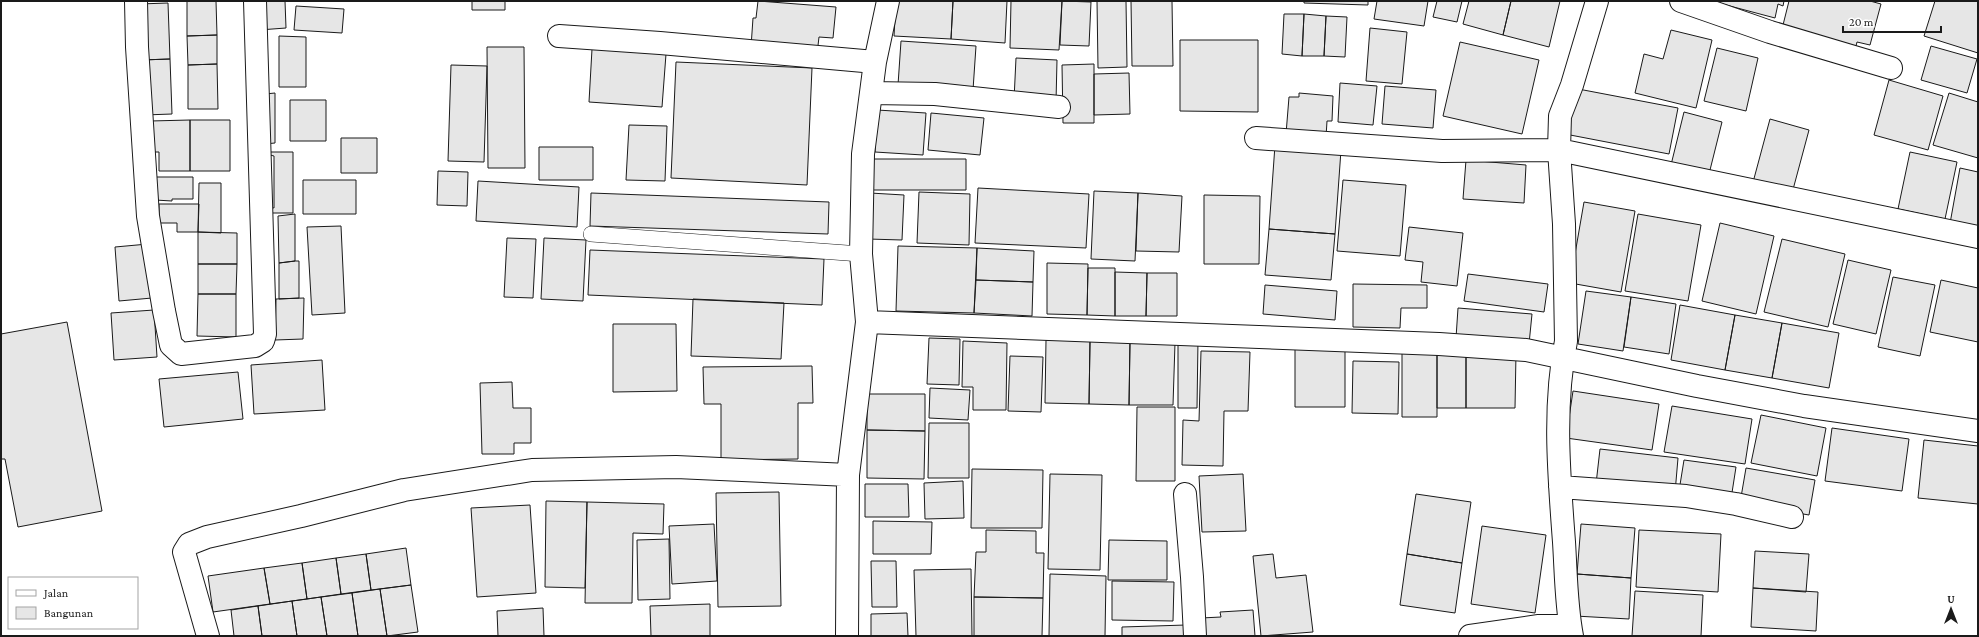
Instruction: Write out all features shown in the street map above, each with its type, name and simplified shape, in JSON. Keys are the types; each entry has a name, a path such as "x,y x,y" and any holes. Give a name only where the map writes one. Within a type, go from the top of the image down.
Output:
{"street":[{"path":"136,1 137,47 148,216 171,345 181,354 256,346 262,342 265,334 255,1"},
{"path":"847,636 848,475 867,322 862,254 863,154 875,62 888,1"},
{"path":"1470,636 1539,626 1571,631 1557,426 1563,357 1566,341 1564,224 1559,150 1560,116 1572,85 1597,1"},
{"path":"1681,1 1770,32 1891,68"},
{"path":"559,36 660,43 875,62"},
{"path":"871,93 935,94 1059,107"},
{"path":"1256,138 1442,151 1559,150 1978,237"},
{"path":"867,322 1439,344 1526,350 1697,386 1804,406 1978,431"},
{"path":"208,636 184,552 185,548 189,544 207,537 301,516 404,490 532,470 676,467 848,475"},
{"path":"1560,487 1686,496 1736,504 1792,517"},
{"path":"1185,494 1195,636"}],"lane":[{"path":"591,234 862,254"}],"building":[{"path":"187,1 216,1 217,35 187,36"},
{"path":"258,1 285,1 286,28 259,30"},
{"path":"472,1 505,1 505,10 472,10"},
{"path":"758,1 836,7 833,38 819,37 817,54 751,47 753,18 756,18"},
{"path":"896,1 953,1 951,39 894,36"},
{"path":"953,1 1007,1 1005,43 951,39"},
{"path":"1011,1 1062,1 1059,50 1010,48"},
{"path":"1062,1 1091,2 1089,46 1060,45"},
{"path":"1097,1 1126,1 1127,67 1098,68"},
{"path":"1131,1 1172,1 1173,66 1132,66"},
{"path":"1304,1 1368,1 1368,5 1304,3"},
{"path":"1377,1 1428,1 1424,26 1374,19"},
{"path":"1437,1 1462,1 1457,22 1433,17"},
{"path":"1469,1 1511,1 1503,35 1463,24"},
{"path":"1511,1 1560,1 1549,47 1503,35"},
{"path":"1711,1 1784,1 1783,6 1778,4 1775,18"},
{"path":"1789,1 1870,1 1881,4 1870,45 1857,42 1854,54 1781,33"},
{"path":"1935,1 1978,1 1978,53 1924,36"},
{"path":"168,3 170,59 141,60 139,4"},
{"path":"296,6 344,9 342,33 294,30"},
{"path":"1284,14 1304,14 1302,56 1282,54"},
{"path":"1304,14 1326,16 1324,56 1302,56"},
{"path":"1326,16 1347,17 1345,57 1324,56"},
{"path":"1370,28 1407,32 1402,84 1366,81"},
{"path":"1671,30 1712,40 1696,108 1635,93 1644,54 1663,59"},
{"path":"217,35 217,64 188,65 187,36"},
{"path":"279,36 306,37 306,87 279,87"},
{"path":"1180,40 1258,40 1258,112 1180,111"},
{"path":"901,41 976,46 973,90 898,85"},
{"path":"1460,42 1539,60 1522,134 1443,116"},
{"path":"1931,46 1977,59 1967,93 1921,80"},
{"path":"487,47 524,47 525,168 488,168"},
{"path":"1717,48 1758,58 1746,111 1704,101"},
{"path":"592,49 666,54 662,107 589,102"},
{"path":"1016,58 1057,60 1056,102 1014,100"},
{"path":"170,59 172,114 144,115 141,60"},
{"path":"676,62 812,68 807,185 671,178"},
{"path":"217,64 218,109 188,109 188,65"},
{"path":"1094,64 1094,123 1063,123 1062,65"},
{"path":"451,65 487,66 484,162 448,161"},
{"path":"1129,73 1130,114 1094,115 1094,74"},
{"path":"1889,80 1943,96 1928,150 1874,135"},
{"path":"1340,83 1377,86 1373,125 1338,122"},
{"path":"1385,86 1436,90 1433,128 1382,124"},
{"path":"1573,88 1678,108 1669,154 1565,134"},
{"path":"275,93 275,143 264,144 265,94"},
{"path":"1299,93 1333,96 1332,121 1327,121 1326,137 1286,134 1289,97 1299,97"},
{"path":"1949,93 1978,102 1978,158 1933,145"},
{"path":"290,100 326,100 326,141 290,141"},
{"path":"877,110 926,113 923,155 875,152"},
{"path":"1684,112 1722,122 1708,178 1670,169"},
{"path":"931,113 984,118 980,155 928,150"},
{"path":"1770,119 1809,130 1791,197 1752,186"},
{"path":"190,120 190,171 159,171 159,152 150,152 150,121"},
{"path":"190,120 230,120 230,171 190,171"},
{"path":"629,125 667,126 665,181 626,180"},
{"path":"341,138 377,138 377,173 341,173"},
{"path":"1275,145 1341,150 1335,234 1269,229"},
{"path":"539,147 593,147 593,180 539,180"},
{"path":"266,152 293,152 293,213 266,213 266,206 274,208 274,156 266,154"},
{"path":"1910,152 1957,162 1945,219 1898,209"},
{"path":"871,159 966,159 966,190 871,190"},
{"path":"1466,160 1526,165 1524,203 1463,199"},
{"path":"1960,168 1978,172 1978,234 1949,229"},
{"path":"438,171 468,172 467,206 437,205"},
{"path":"154,177 193,177 193,199 172,199 172,201 155,200"},
{"path":"303,180 356,180 356,214 303,214"},
{"path":"1343,180 1406,185 1400,256 1337,251"},
{"path":"478,181 579,187 577,227 476,221"},
{"path":"199,183 221,183 221,233 198,232"},
{"path":"978,188 1089,194 1086,248 975,243"},
{"path":"1094,191 1138,193 1135,261 1091,259"},
{"path":"919,192 970,194 969,245 917,243"},
{"path":"591,193 829,202 828,234 590,226"},
{"path":"870,193 904,195 902,240 868,239"},
{"path":"1138,193 1182,196 1179,252 1136,251"},
{"path":"1204,195 1260,196 1259,264 1204,264"},
{"path":"1584,202 1635,211 1621,292 1570,283"},
{"path":"159,204 199,204 198,232 177,232 177,223 159,223"},
{"path":"295,214 295,261 279,263 278,216"},
{"path":"1638,214 1701,225 1688,301 1625,291"},
{"path":"1720,223 1774,236 1756,314 1702,301"},
{"path":"341,226 345,313 312,315 307,227"},
{"path":"1409,227 1463,233 1457,286 1421,282 1423,262 1405,260"},
{"path":"1269,229 1335,234 1331,280 1265,275"},
{"path":"198,232 237,233 237,264 198,264"},
{"path":"507,238 536,239 533,298 504,297"},
{"path":"544,238 586,240 583,301 541,299"},
{"path":"1782,239 1845,254 1828,327 1764,312"},
{"path":"148,244 152,298 119,301 115,247"},
{"path":"898,246 977,248 974,313 896,311"},
{"path":"977,248 1034,251 1033,282 976,280"},
{"path":"590,250 824,259 822,305 588,295"},
{"path":"1848,260 1891,270 1876,334 1833,324"},
{"path":"299,261 299,298 279,299 279,263"},
{"path":"1047,263 1088,264 1087,315 1047,314"},
{"path":"198,264 237,264 236,294 198,294"},
{"path":"1088,268 1115,268 1115,316 1087,315"},
{"path":"1115,272 1147,273 1146,316 1115,316"},
{"path":"1147,273 1177,273 1177,316 1146,316"},
{"path":"1468,274 1548,284 1544,312 1464,301"},
{"path":"1893,277 1935,285 1920,356 1878,347"},
{"path":"976,280 1033,282 1032,316 974,313"},
{"path":"1941,280 1978,288 1978,342 1930,332"},
{"path":"1353,284 1427,285 1427,308 1401,308 1400,328 1353,327"},
{"path":"1265,285 1337,291 1335,320 1263,314"},
{"path":"1586,291 1631,297 1623,351 1578,344"},
{"path":"198,294 236,294 236,337 197,336"},
{"path":"1631,297 1676,304 1669,354 1624,347"},
{"path":"304,298 303,339 275,340 276,299"},
{"path":"693,299 784,303 781,359 691,356"},
{"path":"1680,305 1735,315 1725,370 1671,360"},
{"path":"1458,308 1532,314 1529,344 1456,338"},
{"path":"154,310 157,357 114,360 111,313"},
{"path":"1735,315 1782,323 1772,378 1725,370"},
{"path":"67,322 102,511 18,527 5,459 1,459 1,334"},
{"path":"1782,323 1839,333 1829,388 1772,378"},
{"path":"613,324 676,324 677,391 613,392"},
{"path":"929,338 960,339 959,385 927,384"},
{"path":"1046,340 1090,341 1089,404 1045,403"},
{"path":"1178,340 1198,340 1197,408 1178,408"},
{"path":"963,341 1007,343 1006,410 973,410 973,387 962,387"},
{"path":"1090,341 1130,341 1129,405 1089,404"},
{"path":"1130,341 1175,343 1173,405 1129,405"},
{"path":"1295,348 1345,349 1345,407 1295,407"},
{"path":"1201,351 1250,352 1248,411 1224,411 1223,466 1182,465 1183,420 1199,421"},
{"path":"1402,352 1437,353 1437,417 1402,417"},
{"path":"1437,353 1466,353 1466,408 1437,408"},
{"path":"1466,353 1516,353 1515,408 1466,408"},
{"path":"1010,356 1043,357 1041,412 1008,411"},
{"path":"322,360 325,410 254,414 251,365"},
{"path":"1353,361 1399,362 1398,414 1352,413"},
{"path":"812,366 813,403 798,403 798,459 721,460 721,404 704,404 703,367"},
{"path":"238,372 243,419 164,427 159,379"},
{"path":"512,382 513,408 531,408 531,443 514,443 514,454 482,454 480,383"},
{"path":"930,388 970,390 968,420 929,418"},
{"path":"1573,391 1659,404 1652,450 1566,438"},
{"path":"867,394 925,394 925,431 867,430"},
{"path":"1672,406 1752,419 1745,464 1664,452"},
{"path":"1137,407 1175,407 1175,481 1136,481"},
{"path":"1761,415 1826,428 1817,476 1751,463"},
{"path":"929,423 969,423 969,478 928,478"},
{"path":"1832,428 1909,439 1902,491 1825,481"},
{"path":"867,430 925,431 924,479 867,478"},
{"path":"1924,440 1978,446 1978,504 1918,498"},
{"path":"1600,449 1678,458 1675,493 1596,484"},
{"path":"1684,460 1736,467 1731,499 1679,491"},
{"path":"1746,468 1815,480 1809,515 1740,503"},
{"path":"972,469 1043,470 1042,528 971,528"},
{"path":"1050,474 1102,475 1100,570 1048,569"},
{"path":"1243,474 1246,531 1202,532 1199,476"},
{"path":"963,481 964,518 925,519 924,483"},
{"path":"865,484 908,484 909,517 865,517"},
{"path":"779,492 781,606 718,607 716,493"},
{"path":"1416,494 1471,502 1462,563 1407,554"},
{"path":"546,501 587,502 585,588 545,587"},
{"path":"587,502 664,504 663,534 633,533 632,603 585,603"},
{"path":"530,505 536,593 477,597 471,508"},
{"path":"873,521 932,522 931,554 873,554"},
{"path":"714,524 717,581 672,584 669,526"},
{"path":"1581,524 1635,528 1631,578 1577,574"},
{"path":"1482,526 1546,535 1535,613 1471,604"},
{"path":"986,530 1036,531 1036,553 1044,553 1043,598 974,597 976,552 986,552"},
{"path":"1639,530 1721,534 1718,592 1636,587"},
{"path":"669,539 670,599 638,600 637,540"},
{"path":"1109,540 1167,541 1167,580 1108,580"},
{"path":"406,548 411,585 371,590 366,554"},
{"path":"1755,551 1809,554 1806,592 1753,588"},
{"path":"366,554 371,590 341,594 336,558"},
{"path":"1273,554 1276,578 1306,575 1313,632 1261,636 1253,556"},
{"path":"1407,554 1462,563 1455,613 1400,605"},
{"path":"336,558 341,594 307,599 302,563"},
{"path":"871,561 896,561 897,607 872,607"},
{"path":"302,563 307,599 270,604 264,568"},
{"path":"264,568 270,604 213,612 208,576"},
{"path":"971,569 972,636 916,636 914,570"},
{"path":"1050,574 1106,576 1105,636 1049,636"},
{"path":"1577,574 1631,578 1629,619 1575,616"},
{"path":"1112,581 1174,582 1173,621 1112,620"},
{"path":"411,585 418,632 387,636 380,589"},
{"path":"1753,588 1818,592 1816,631 1751,627"},
{"path":"380,589 387,636 358,636 352,593"},
{"path":"1635,591 1703,595 1701,636 1632,636"},
{"path":"352,593 358,636 327,636 321,597"},
{"path":"321,597 327,636 297,636 292,601"},
{"path":"974,597 1043,598 1042,636 974,636"},
{"path":"292,601 297,636 262,636 258,606"},
{"path":"710,604 710,636 651,636 650,606"},
{"path":"258,606 262,636 234,636 231,610"},
{"path":"543,608 544,636 498,636 497,611"},
{"path":"1253,610 1255,636 1202,636 1201,618 1221,617 1220,612"},
{"path":"907,613 908,636 871,636 871,614"},
{"path":"1186,625 1187,636 1122,636 1122,627"}]}
